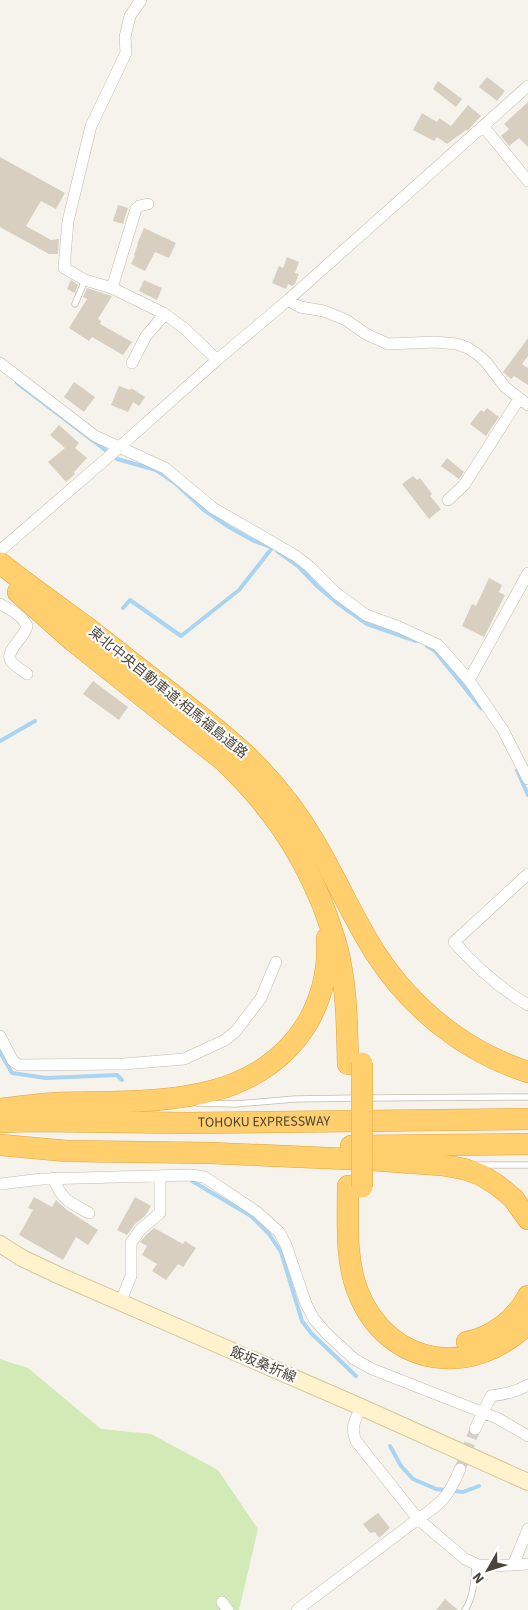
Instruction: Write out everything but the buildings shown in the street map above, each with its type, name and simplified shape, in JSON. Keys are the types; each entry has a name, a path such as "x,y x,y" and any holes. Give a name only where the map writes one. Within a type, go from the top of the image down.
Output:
{"highway":[{"name":"東北中央自動車道;相馬福島道路","path":"1,556 91,631 235,744 286,799 314,842 329,870"},
{"name":"東北中央自動車道;相馬福島道路","path":"0,578 73,641 224,761 274,816 290,839 316,889"},
{"path":"329,870 344,918 356,971 361,1020 355,1063 354,1186 349,1247 352,1270 364,1307 375,1323 405,1348 423,1355 443,1358 464,1358 483,1353 502,1344 518,1333 528,1322"},
{"path":"329,870 376,954 407,995 446,1030 469,1045 493,1058 528,1072"},
{"path":"316,889 334,936 340,959 355,1063"},
{"path":"0,1109 55,1103 148,1101 196,1095 242,1080 273,1062 302,1032 320,995 325,975 327,956 325,922 316,889"},
{"name":"TOHOKU EXPRESSWAY","path":"0,1122 187,1123 528,1119"},
{"path":"0,1144 67,1151 211,1153 442,1165 464,1169 481,1175 497,1184 513,1198 528,1219"},
{"name":"TOHOKU EXPRESSWAY","path":"0,1144 155,1146 528,1144"},
{"path":"354,1186 370,1287 377,1302 399,1327 427,1341 443,1344 459,1344 474,1341 492,1333 508,1321 522,1307 528,1296"}],"main road":[{"name":"飯坂桑折線","path":"0,1244 22,1258 60,1276 528,1482"}],"street":[{"path":"141,0 130,16 125,37 126,53 91,126 68,221 64,268 85,280 112,288 165,314 185,329 217,360"},
{"path":"1,556 112,453 288,300 528,86"},
{"path":"483,126 528,181"},
{"path":"112,288 136,210 139,206 148,204"},
{"path":"288,300 300,306 324,311 346,320 366,334 388,344 435,342 456,344 468,348 486,362 505,387 524,402 464,485 448,500"},
{"path":"132,363 146,336 165,314"},
{"path":"0,363 96,436 112,453 165,468 214,508 296,556 336,593 366,615 399,627 438,645 469,680 502,730 528,778"},
{"path":"469,680 528,573"},
{"path":"0,604 17,613 24,619 27,626 24,636 11,650 9,655 11,661 27,674"},
{"path":"528,874 454,942 471,962 499,986 528,1005"},
{"path":"0,1036 13,1061 19,1065 124,1064 184,1059 225,1040 236,1031 261,998 276,962"},
{"path":"0,1184 52,1178 190,1175 204,1177 244,1203 279,1232 286,1245 306,1304 314,1319 354,1359 372,1369 482,1414 497,1418 528,1436"},
{"path":"120,1303 131,1276 131,1243 140,1230 160,1213 160,1176"},
{"path":"52,1178 58,1192 65,1199 89,1213"},
{"path":"476,1429 492,1396 519,1390 528,1385"},
{"path":"360,1407 354,1424 353,1433 356,1441 418,1519 455,1552 475,1564 494,1566 528,1564"},
{"path":"297,1610 435,1507 446,1497 460,1469"},
{"path":"513,1565 528,1529"}],"lane":[{"path":"75,304 85,280"},
{"path":"193,1103 235,1104 295,1099 528,1097"},
{"path":"148,1101 184,1103"},
{"path":"442,1165 528,1165"},
{"path":"465,1610 470,1602 472,1593 475,1564"}],"green space":[{"path":"0,1359 28,1368 101,1429 151,1434 218,1470 258,1529 239,1610 0,1610"}],"waterway":[{"path":"17,383 117,459 156,470 175,483 204,510 229,527 254,541 271,547"},
{"path":"123,608 130,600 181,636 239,590 272,548"},
{"path":"277,551 298,566 336,602 367,624 416,641"},
{"path":"427,646 435,651 481,708"},
{"path":"0,741 35,721"},
{"path":"517,770 528,795"},
{"path":"0,1052 12,1073 46,1078 117,1075 122,1080"},
{"path":"192,1181 251,1216 269,1234 281,1252 302,1321 311,1333 356,1376"},
{"path":"390,1446 401,1466 413,1479 436,1489 463,1492 479,1486"}],"tunnel":[{"path":"460,1469 475,1429"}]}
